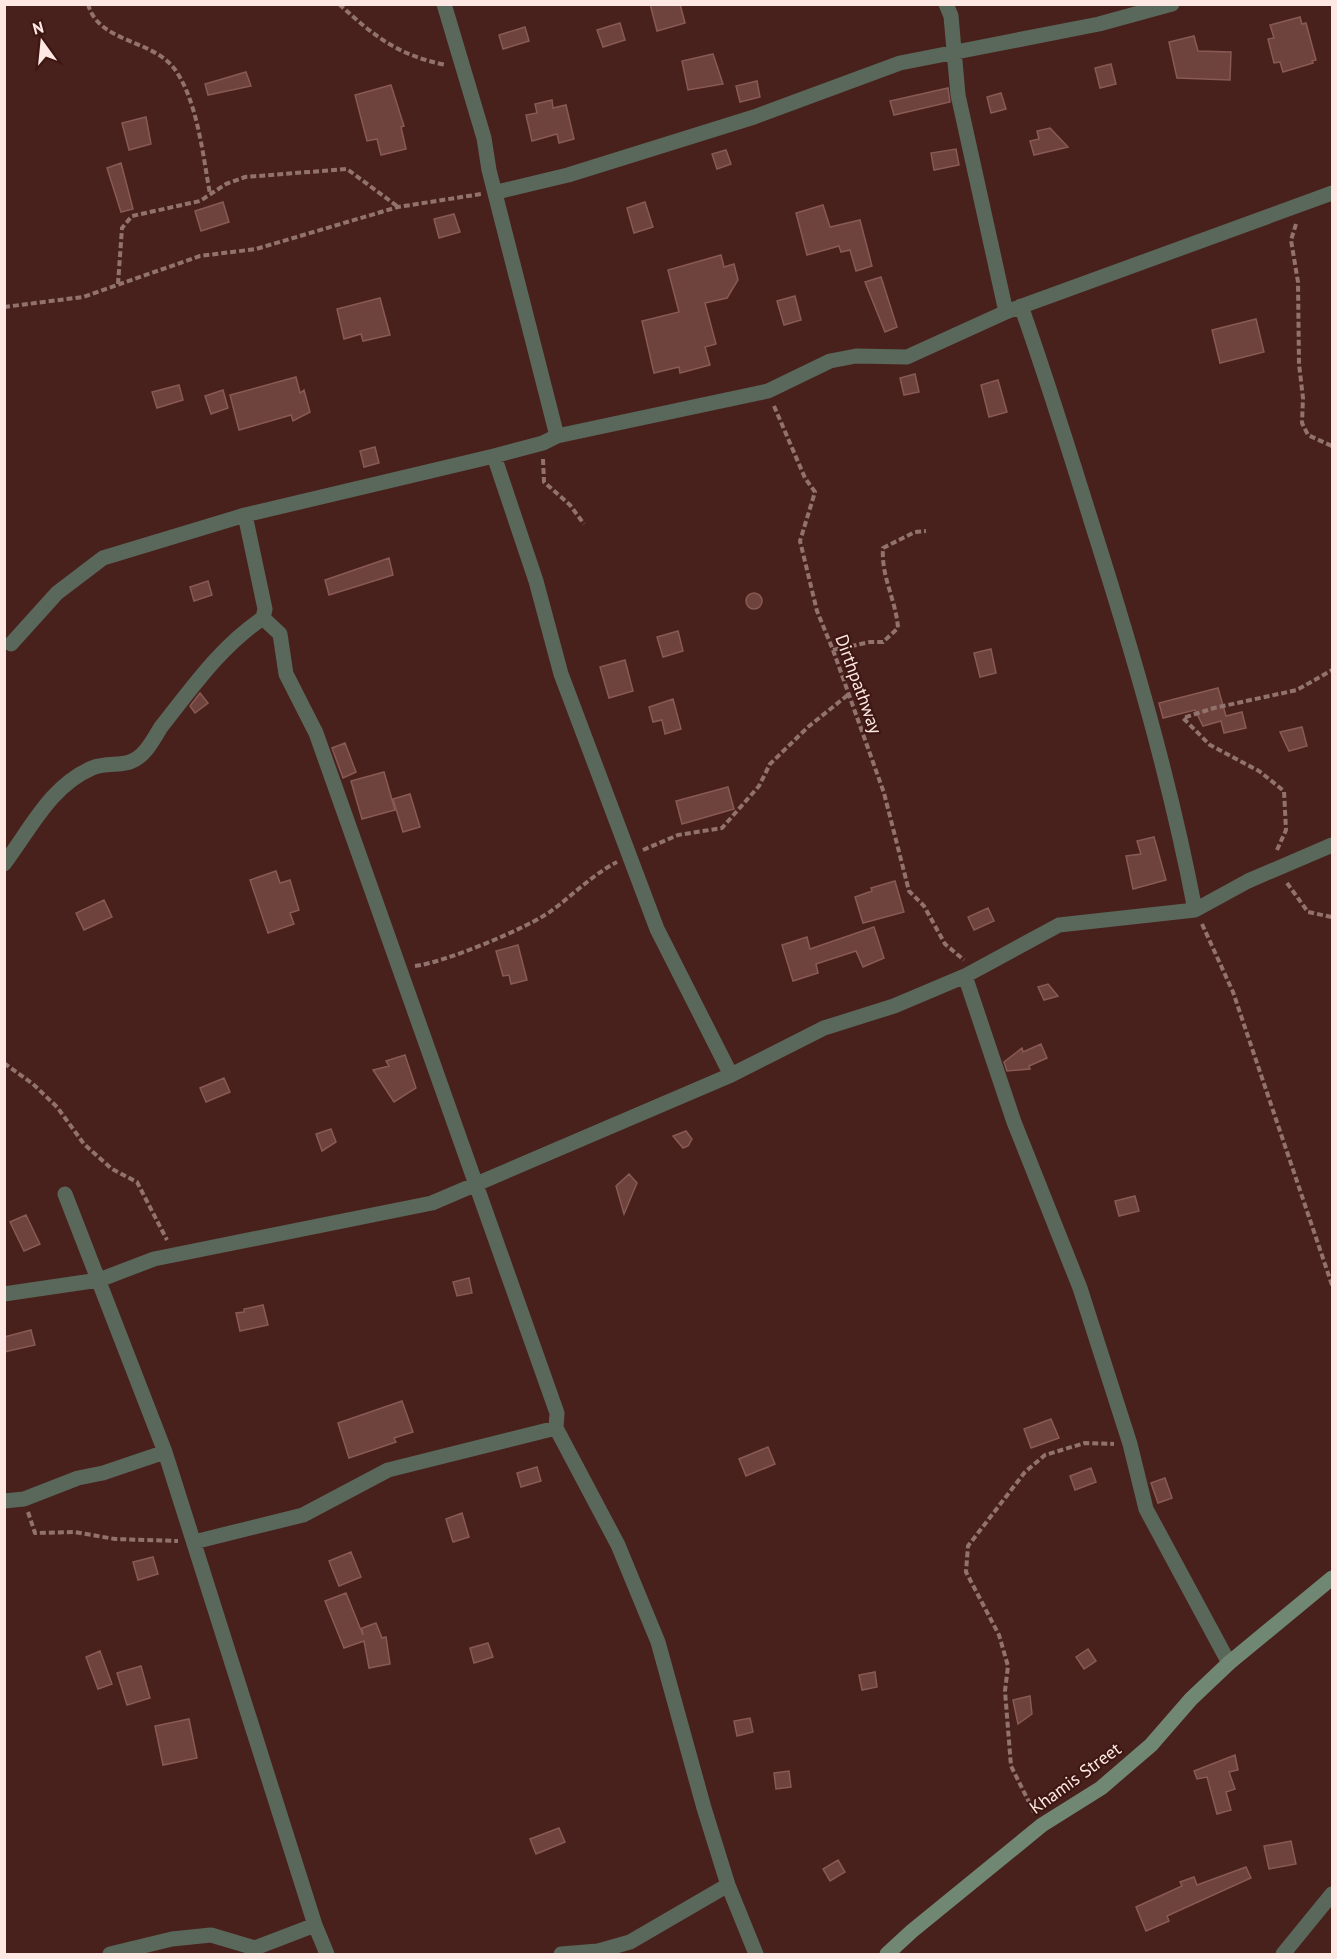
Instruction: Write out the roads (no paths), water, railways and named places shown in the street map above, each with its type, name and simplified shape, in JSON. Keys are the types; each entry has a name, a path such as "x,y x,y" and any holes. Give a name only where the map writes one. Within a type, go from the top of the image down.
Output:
{"street":[{"path":"444,4 496,192 550,440"},
{"path":"946,4 951,16 958,95 1006,312"},
{"path":"496,192 568,175 754,117 900,63 1099,24 1172,4"},
{"path":"11,644 57,593 104,558 245,515 494,456 550,440 768,391 830,361 856,356 907,357 1021,306 1332,193"},
{"path":"1021,306 1062,422 1139,675 1178,820 1195,910"},
{"path":"494,456 536,581 561,674 657,929 731,1075"},
{"path":"4,864 38,812 66,786 93,768 133,763 147,750 214,661 240,633 263,618 265,609 245,515"},
{"path":"263,618 280,634 286,674 316,733 557,1413 556,1428 618,1545 658,1642 728,1885 756,1954"},
{"path":"4,1294 99,1280 174,1255 432,1203 731,1075 824,1029 894,1006 970,973 1059,925 1195,910 1248,881 1332,845"},
{"path":"970,973 1014,1122 1080,1288 1130,1444 1146,1509 1229,1663"},
{"path":"65,1194 165,1452 315,1925 327,1954"},
{"path":"194,1542 303,1515 388,1470 556,1428"},
{"path":"4,1501 24,1499 78,1478 103,1473 165,1452"},
{"name":"Khamis Street","path":"887,1954 912,1931 1042,1826 1101,1788 1151,1745 1191,1699 1229,1663 1332,1579"},
{"path":"561,1954 598,1951 630,1942 728,1885"},
{"path":"1283,1954 1332,1894"},
{"path":"110,1954 172,1939 211,1935 255,1948 315,1925"}]}
